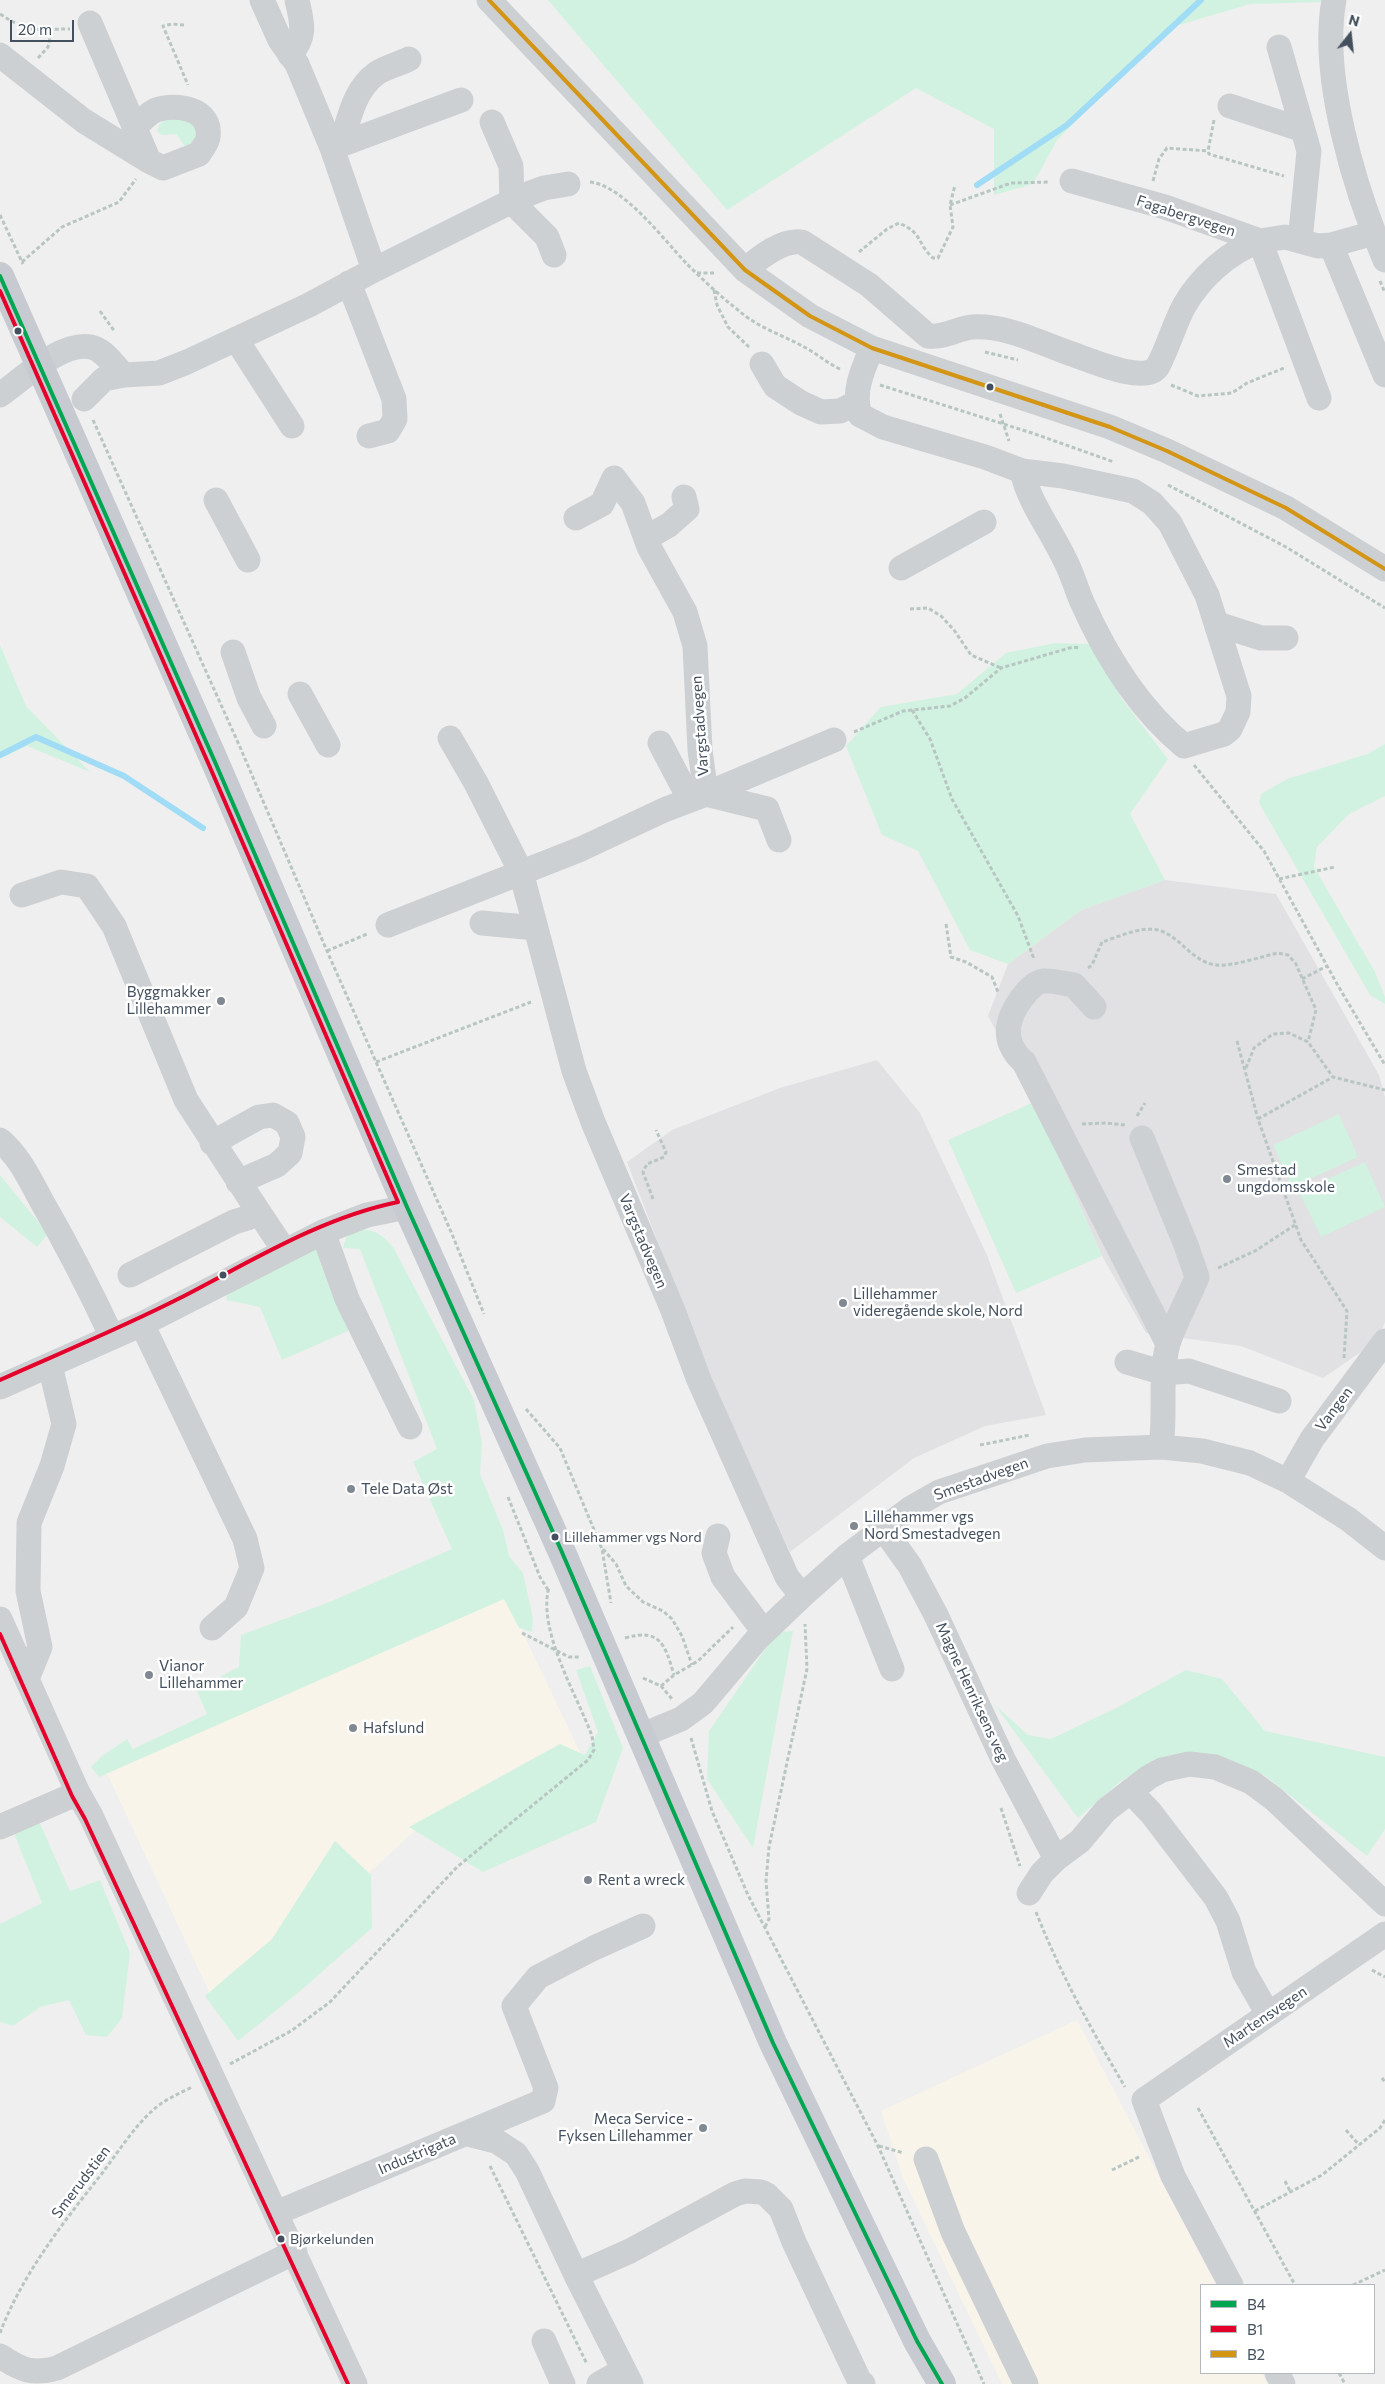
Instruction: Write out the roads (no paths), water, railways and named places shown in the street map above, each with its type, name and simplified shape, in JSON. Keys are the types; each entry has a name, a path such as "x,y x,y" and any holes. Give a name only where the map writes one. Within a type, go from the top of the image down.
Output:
{"main road":[{"path":"15,268 40,366 407,1207 560,1550 773,2044 921,2350 942,2384"},
{"path":"921,2350 925,2384"}],"street":[{"path":"262,0 280,40 297,64 336,147 374,270"},
{"path":"290,54 298,46 302,34 297,0"},
{"path":"489,0 744,270 810,316 872,348 1110,427 1167,451 1286,508 1385,569"},
{"path":"1334,0 1332,13 1333,73 1353,169 1385,260"},
{"path":"92,26 149,161"},
{"path":"1279,47 1309,151 1300,241"},
{"path":"0,55 84,121 163,168 199,154 208,136 205,120 194,110 176,106 155,110 134,127"},
{"path":"336,147 357,94 366,82 378,72 409,59"},
{"path":"336,147 460,100"},
{"path":"1230,106 1303,130"},
{"path":"492,122 511,166 512,202 547,237 554,255"},
{"name":"Fagabergvegen","path":"1072,181 1157,205 1260,241 1285,237 1318,246 1331,245 1374,233"},
{"path":"84,399 104,379 124,375 159,373 236,339 512,202 544,188 568,184"},
{"path":"744,270 772,251 796,241 808,244 878,292 928,336 940,336 974,327 998,330 1118,370 1142,375 1153,372 1163,357 1177,320 1188,300 1229,256 1240,249 1260,241 1320,398"},
{"path":"1331,245 1385,375"},
{"path":"349,284 394,399 395,419 388,431 369,436"},
{"path":"236,339 292,426"},
{"path":"0,395 62,352 76,347 92,347 102,352 124,375"},
{"path":"872,348 857,388 856,403 860,415 883,427 985,457 1022,471 1063,476 1133,491 1152,503 1170,523 1207,595 1236,683 1238,712 1230,729 1224,734 1184,746 1140,702 1114,663 1082,601 1066,560 1028,494 1022,471"},
{"path":"762,364 775,386 801,403 821,412 840,411 856,403"},
{"name":"Vargstadvegen","path":"576,518 602,504 614,478 633,503 646,538 685,612 695,646 700,750 698,797"},
{"path":"646,538 681,517 687,509 684,497"},
{"path":"216,500 248,560"},
{"path":"901,568 984,522"},
{"path":"1217,624 1261,638 1286,638"},
{"path":"233,652 249,698 264,726"},
{"path":"300,694 328,744"},
{"name":"Vargstadvegen","path":"450,738 476,783 521,872 574,1071 593,1122 672,1308 699,1380 787,1577 802,1596"},
{"path":"388,924 581,849 834,740"},
{"path":"660,743 698,797 767,809 779,840"},
{"path":"22,895 61,882 87,886 114,926 186,1100 212,1143 284,1250"},
{"path":"482,923 536,928"},
{"path":"1094,1007 1074,985 1043,981 1028,989 1008,1026 1014,1053 1024,1062 1168,1344"},
{"path":"212,1143 258,1117 273,1116 287,1123 292,1137 290,1153 277,1165 238,1182"},
{"path":"1135,1132 1186,1245 1197,1277 1168,1344 1164,1373 1164,1425 1161,1447"},
{"path":"0,1140 14,1152 56,1225 112,1337"},
{"path":"0,1387 142,1324 284,1250 323,1232 367,1215 407,1207"},
{"path":"130,1275 234,1222 260,1214"},
{"path":"323,1232 347,1299 410,1427"},
{"path":"142,1324 248,1548 252,1568 236,1607 212,1628"},
{"name":"Vangen","path":"1288,1481 1353,1366 1385,1340"},
{"path":"1127,1362 1164,1373 1189,1371 1279,1401"},
{"path":"1353,1366 1385,1363"},
{"path":"27,1678 40,1647 28,1591 29,1524 52,1466 64,1424 50,1365"},
{"name":"Smestadvegen","path":"640,1736 681,1719 703,1703 764,1632 802,1596 847,1556 911,1508 939,1492 1047,1456 1084,1450 1161,1447 1202,1452 1250,1463 1288,1481 1348,1519 1385,1548"},
{"name":"Magne Henriksens veg","path":"883,1528 910,1566 936,1615 1003,1759 1056,1859"},
{"path":"718,1536 714,1554 723,1577 764,1632"},
{"path":"847,1556 892,1669"},
{"path":"0,1620 78,1793 220,2070 276,2213 355,2384"},
{"path":"1029,1893 1042,1873 1056,1859 1080,1842 1106,1810 1150,1777 1176,1766 1189,1764 1215,1767 1251,1782 1274,1799 1385,1904"},
{"path":"1130,1792 1150,1813 1216,1898 1228,1921 1244,1972 1268,2014"},
{"path":"0,1827 78,1793"},
{"path":"468,2134 542,2101 546,2088 514,2006 538,1977 594,1948 643,1926"},
{"name":"Martensvegen","path":"1230,2284 1173,2176 1144,2100 1385,1934"},
{"name":"Industrigata","path":"276,2213 468,2134 496,2141 516,2154 527,2171 576,2275 628,2377"},
{"path":"926,2159 953,2232 1026,2384"},
{"path":"576,2275 630,2251 716,2203 745,2191 761,2192 776,2202 781,2208 794,2242 860,2382 863,2384"},
{"path":"0,2356 28,2372 41,2372 57,2368 295,2252"},
{"path":"544,2341 563,2384"},
{"path":"594,2375 628,2377"}],"waterway":[{"path":"977,185 1067,125 1201,0"},
{"path":"0,755 36,737 124,776 203,828"}],"place":[{"name":"Byggmakker Lillehammer","path":"221,1001"},
{"name":"Smestad ungdomsskole","path":"1227,1179"},
{"name":"Lillehammer videregående skole, Nord","path":"843,1303"},
{"name":"Tele Data Øst","path":"351,1489"},
{"name":"Lillehammer vgs Nord Smestadvegen","path":"854,1526"},
{"name":"Lillehammer vgs Nord","path":"555,1537"},
{"name":"Vianor Lillehammer","path":"149,1675"},
{"name":"Hafslund","path":"353,1728"},
{"name":"Rent a wreck","path":"588,1880"},
{"name":"Meca Service - Fyksen Lillehammer","path":"703,2128"},
{"name":"Bjørkelunden","path":"281,2239"}]}
